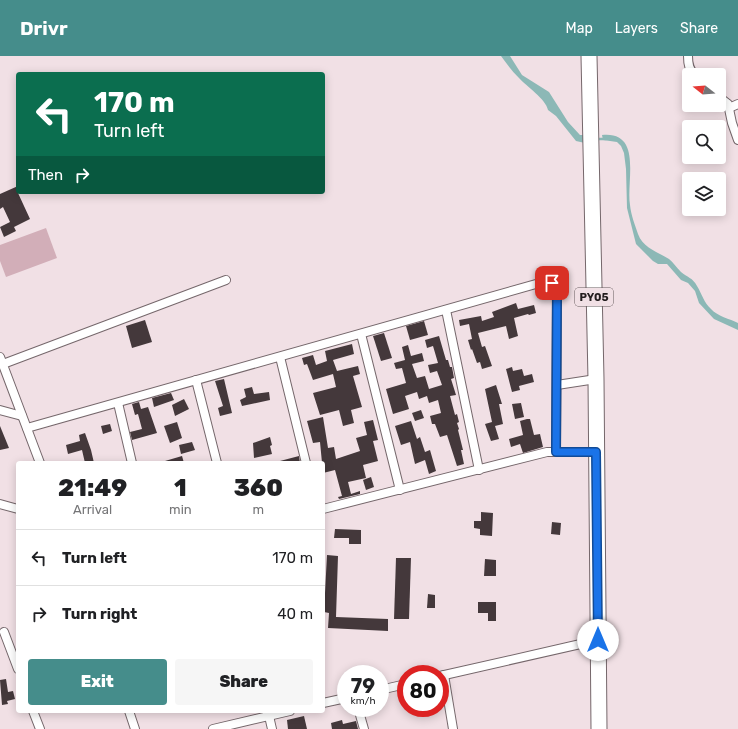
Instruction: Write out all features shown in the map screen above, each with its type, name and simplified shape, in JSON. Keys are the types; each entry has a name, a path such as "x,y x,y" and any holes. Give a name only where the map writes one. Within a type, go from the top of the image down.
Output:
{"highway":[{"name":"PY05","path":"589,56 596,379 599,729"}],"street":[{"path":"688,56 690,68"},
{"path":"726,102 728,104 738,140"},
{"path":"729,108 738,104"},
{"path":"39,461 1,360 226,280"},
{"path":"27,428 543,282 552,283 557,291 556,452"},
{"path":"446,310 479,470"},
{"path":"361,334 400,490"},
{"path":"280,357 306,461"},
{"path":"557,385 596,379"},
{"path":"196,380 216,461"},
{"path":"118,403 132,461"},
{"path":"0,410 22,416"},
{"path":"325,509 547,452 596,452"},
{"path":"0,504 16,508"},
{"path":"4,632 16,664"},
{"path":"449,674 598,640"},
{"path":"325,703 337,700"},
{"path":"449,710 453,729"},
{"path":"34,713 40,729"},
{"path":"130,713 135,729"},
{"path":"213,729 282,713"},
{"path":"269,716 272,729"},
{"path":"361,717 364,729"}],"shaded area":[{"path":"46,228 57,258 6,277 0,261 0,245"}],"water":[{"path":"501,56 510,56 522,75 549,92 568,122 580,135 585,135 585,143 576,141 556,116 548,110 544,101 516,75"},
{"path":"602,135 615,136 623,141 628,149 630,160 629,195 634,224 640,239 651,249 669,259 681,272 694,281 709,307 717,314 738,323 738,330 714,319 699,303 695,291 688,283 681,280 667,264 658,264 653,261 636,244 627,208 624,153 621,146 617,142 603,140"}],"building":[{"path":"16,187 16,194 18,194 30,219 14,227 16,231 4,237 0,227 10,222 3,207 0,209 0,194"},
{"path":"516,303 518,309 534,305 536,313 514,318 518,336 509,339 506,326 478,333 482,347 485,346 492,366 482,369 480,362 477,363 468,340 472,339 469,324 460,326 459,320 481,316 482,321 494,317 492,312"},
{"path":"145,320 152,342 132,348 126,326"},
{"path":"424,321 428,335 410,340 406,326"},
{"path":"384,333 392,358 381,361 373,336"},
{"path":"439,336 446,360 448,360 450,367 452,367 454,378 451,379 456,395 450,396 455,415 457,414 459,422 457,423 463,450 461,450 464,464 457,466 447,435 440,437 435,424 432,424 430,416 441,413 438,400 429,403 427,396 419,399 417,392 405,396 409,409 393,414 386,389 406,383 402,368 396,369 394,363 405,360 402,347 408,345 411,356 422,353 424,361 412,364 417,378 425,376 429,389 442,385 437,371 430,373 428,365 438,363 433,346 427,348 425,340"},
{"path":"352,344 354,354 333,360 337,371 358,366 360,374 353,376 362,407 351,410 354,423 343,426 339,410 320,415 313,393 336,387 333,374 313,380 307,364 304,365 302,358 313,355 316,365 327,361 325,351"},
{"path":"512,367 513,371 522,369 524,376 532,374 534,382 519,386 520,390 512,392 506,369"},
{"path":"224,379 232,413 220,416 218,408 223,406 215,381"},
{"path":"496,385 502,404 499,404 503,424 495,426 499,439 491,441 485,424 492,422 485,389"},
{"path":"252,387 254,394 269,392 270,400 242,406 240,400 246,397 244,389"},
{"path":"171,393 174,400 154,407 152,398"},
{"path":"184,399 189,409 175,416 172,405"},
{"path":"139,402 141,409 148,407 157,433 132,440 130,432 142,429 138,414 135,415 132,404"},
{"path":"521,403 524,417 515,419 512,404"},
{"path":"421,410 424,418 415,421 412,413"},
{"path":"323,417 328,448 334,447 336,459 360,451 356,438 367,435 364,422 373,420 378,440 373,441 378,461 363,465 366,478 348,482 351,494 360,491 360,494 339,499 338,497 342,496 335,470 325,472 325,461 322,461 320,442 313,443 307,421"},
{"path":"530,419 534,435 540,434 543,447 523,453 520,444 511,447 509,439 523,435 520,421"},
{"path":"411,421 417,439 420,437 425,452 430,450 436,471 429,474 425,460 415,464 410,442 401,445 395,426"},
{"path":"177,422 182,438 170,443 164,426"},
{"path":"110,424 112,431 103,434 101,426"},
{"path":"0,426 9,448 0,450"},
{"path":"85,433 94,461 85,461 82,450 68,454 66,445 80,441 79,435"},
{"path":"270,437 272,454 254,458 253,443"},
{"path":"192,442 195,450 181,454 179,445"},
{"path":"182,456 183,461 165,461"},
{"path":"299,456 300,461 280,461"},
{"path":"371,477 374,487 366,490 363,480"},
{"path":"481,512 493,513 492,536 480,535 480,529 474,528 474,521 481,521"},
{"path":"552,522 561,523 560,535 551,534"},
{"path":"335,529 361,530 361,544 349,544 349,538 334,538"},
{"path":"327,555 338,556 336,617 388,619 388,631 328,628 329,613 325,612"},
{"path":"396,558 411,558 409,619 394,619"},
{"path":"485,559 496,560 496,576 484,576"},
{"path":"428,594 435,595 435,608 427,608"},
{"path":"478,602 496,602 496,621 488,621 488,613 478,613"},
{"path":"6,679 8,692 13,691 15,699 7,701 8,704 2,705 0,680"},
{"path":"304,716 307,729 288,729 287,720"},
{"path":"342,720 343,724 356,721 358,729 332,729 331,723"}],"waterway":[{"path":"595,139 606,139"}],"route":[{"path":"552,283 557,291 556,452 596,452 598,640"}]}
